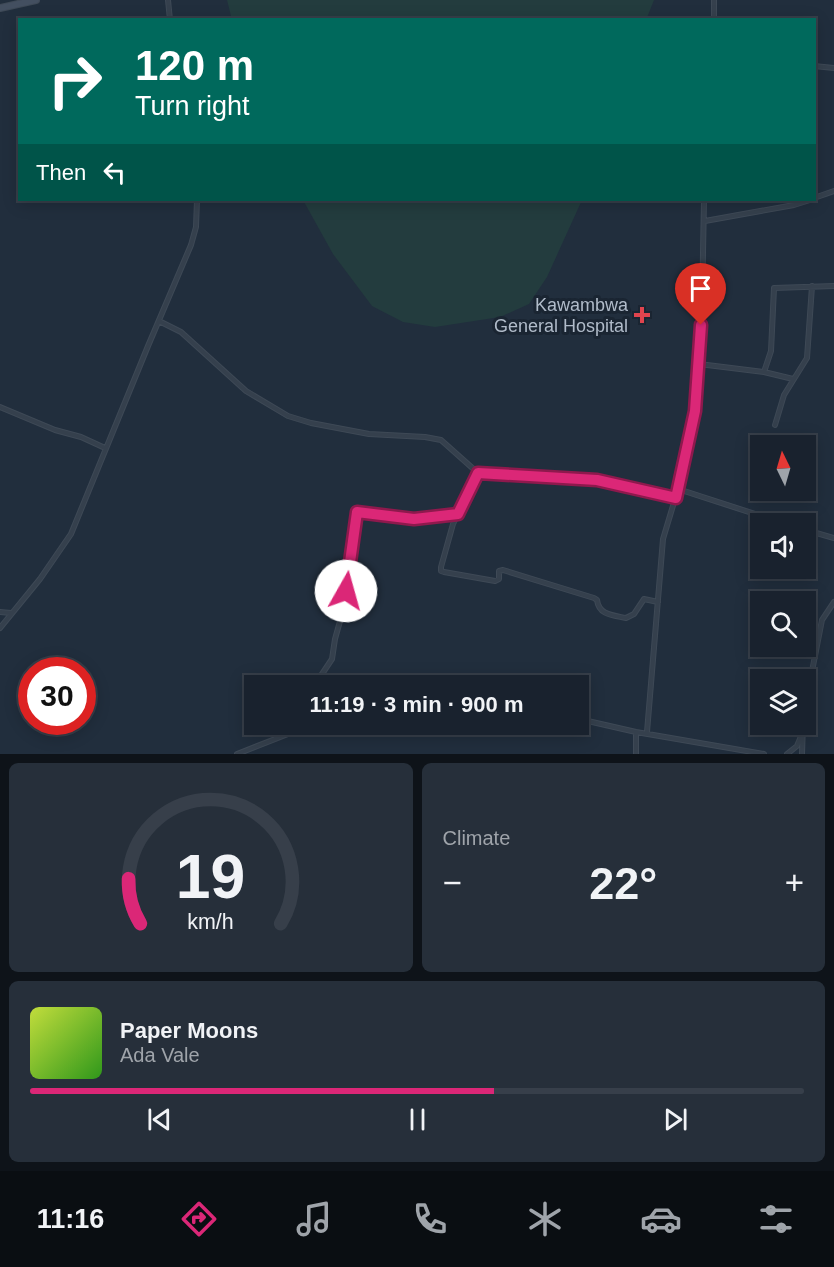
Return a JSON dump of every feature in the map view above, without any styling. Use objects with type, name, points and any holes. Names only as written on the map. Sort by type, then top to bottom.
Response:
[{"type":"main road","points":[[0,8],[36,0]]},
{"type":"street","points":[[168,0],[170,18]]},
{"type":"street","points":[[714,0],[714,18]]},
{"type":"street","points":[[816,66],[834,68]]},
{"type":"street","points":[[816,197],[834,191]]},
{"type":"street","points":[[0,628],[40,579],[71,534],[191,245],[196,227],[197,201]]},
{"type":"street","points":[[647,732],[663,539],[676,498],[695,411],[699,364],[704,201]]},
{"type":"street","points":[[705,221],[807,201]]},
{"type":"street","points":[[775,425],[784,395],[807,358],[812,286]]},
{"type":"street","points":[[764,372],[771,351],[774,288],[834,286]]},
{"type":"street","points":[[159,321],[181,332],[246,391],[288,416],[311,423],[388,437],[425,437],[441,440],[478,473],[597,480],[676,498]]},
{"type":"street","points":[[699,364],[764,372],[793,380]]},
{"type":"street","points":[[0,407],[105,448]]},
{"type":"street","points":[[478,473],[458,514],[444,551],[442,572],[495,581],[499,579],[499,571],[504,570],[594,598],[597,600],[600,611],[626,618],[634,614],[644,599],[658,602]]},
{"type":"street","points":[[678,489],[752,513]]},
{"type":"street","points":[[321,675],[332,659],[344,607],[357,512],[414,519],[458,514]]},
{"type":"street","points":[[816,533],[834,538]]},
{"type":"street","points":[[812,669],[822,620],[834,602]]},
{"type":"street","points":[[0,612],[11,613]]},
{"type":"street","points":[[589,721],[636,732],[647,732],[764,754]]},
{"type":"street","points":[[636,732],[636,754]]},
{"type":"street","points":[[276,738],[279,735]]},
{"type":"street","points":[[237,754],[276,738],[292,735]]},
{"type":"street","points":[[787,754],[797,746],[802,735]]},
{"type":"street","points":[[802,754],[803,735]]},
{"type":"green space","points":[[227,0],[654,0],[647,18],[232,18]]},
{"type":"green space","points":[[304,201],[582,201],[547,277],[529,304],[500,317],[435,327],[403,322],[372,306],[333,254]]},
{"type":"place","name":"Kawambwa General Hospital","points":[[642,315]]},
{"type":"route","points":[[346,591],[357,512],[404,519],[458,514],[478,473],[583,478],[619,483],[676,498],[695,411],[701,325]]}]
